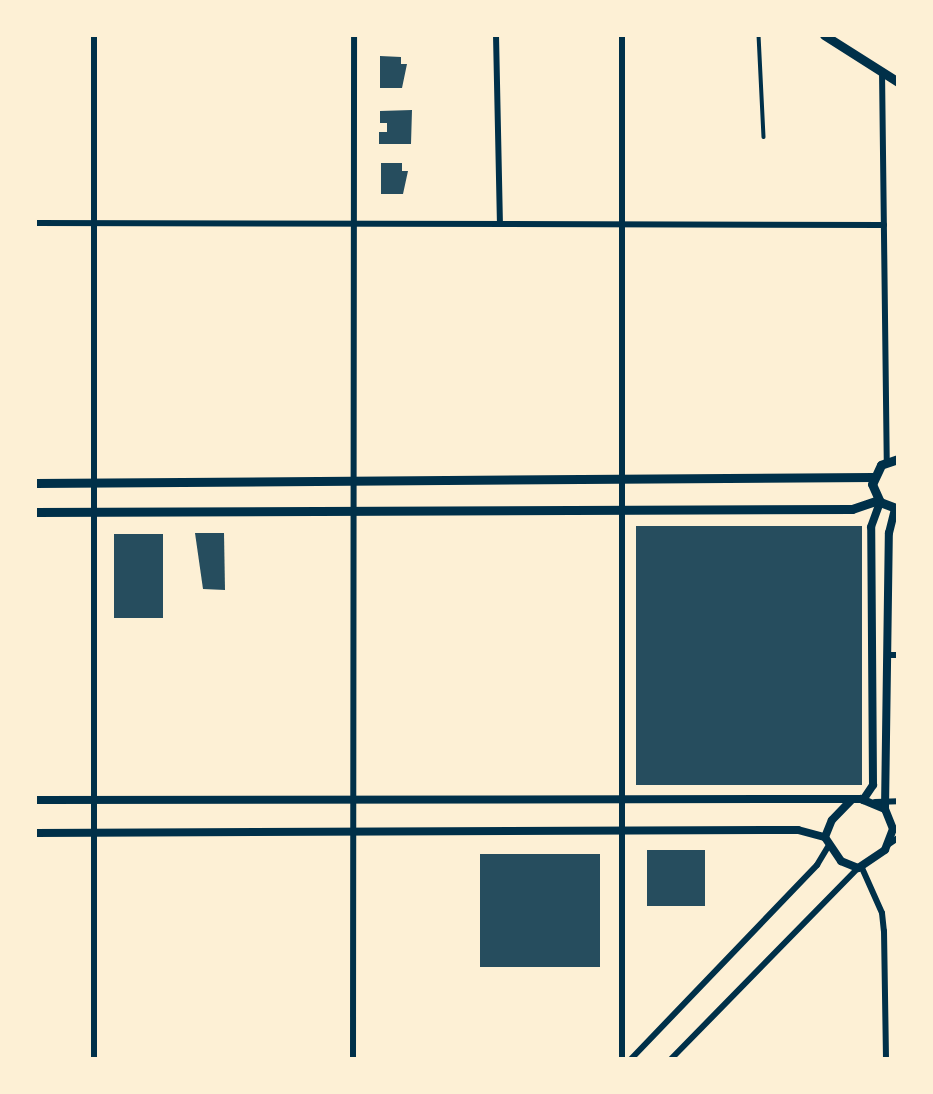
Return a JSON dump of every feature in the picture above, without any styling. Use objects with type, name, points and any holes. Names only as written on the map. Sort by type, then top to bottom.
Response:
[{"type":"main road","points":[[824,35],[837,39],[898,82]]},
{"type":"main road","points":[[35,483],[620,481],[873,477],[887,461],[898,459]]},
{"type":"main road","points":[[873,477],[879,501]]},
{"type":"main road","points":[[35,512],[852,509],[879,501],[896,509]]},
{"type":"street","points":[[94,35],[94,1059]]},
{"type":"street","points":[[353,1059],[354,35]]},
{"type":"street","points":[[496,35],[499,224]]},
{"type":"street","points":[[622,35],[622,1059]]},
{"type":"street","points":[[882,71],[887,461]]},
{"type":"street","points":[[35,223],[884,225]]},
{"type":"street","points":[[863,800],[873,785],[871,527],[879,501]]},
{"type":"street","points":[[885,810],[888,533],[896,509]]},
{"type":"street","points":[[887,654],[898,655]]},
{"type":"street","points":[[35,800],[898,801]]},
{"type":"street","points":[[851,800],[832,820],[825,837],[828,847],[841,861],[860,868],[882,913],[886,1059]]},
{"type":"street","points":[[875,802],[885,810],[893,829],[889,844]]},
{"type":"street","points":[[35,833],[798,830],[825,837]]},
{"type":"street","points":[[671,1059],[860,868],[898,838]]},
{"type":"street","points":[[631,1059],[817,865],[828,847]]},
{"type":"lane","points":[[759,35],[764,136]]},
{"type":"building","points":[[380,56],[401,57],[401,64],[407,64],[402,88],[380,88]]},
{"type":"building","points":[[412,110],[411,144],[379,144],[379,132],[387,132],[387,123],[380,123],[380,111]]},
{"type":"building","points":[[381,163],[402,163],[402,171],[408,171],[403,194],[381,194]]},
{"type":"building","points":[[636,526],[862,526],[862,785],[636,785]]},
{"type":"building","points":[[195,533],[224,533],[225,590],[203,589]]},
{"type":"building","points":[[114,534],[163,534],[163,618],[114,618]]},
{"type":"building","points":[[647,850],[705,850],[705,906],[647,906]]},
{"type":"building","points":[[480,854],[600,854],[600,967],[480,967]]}]
